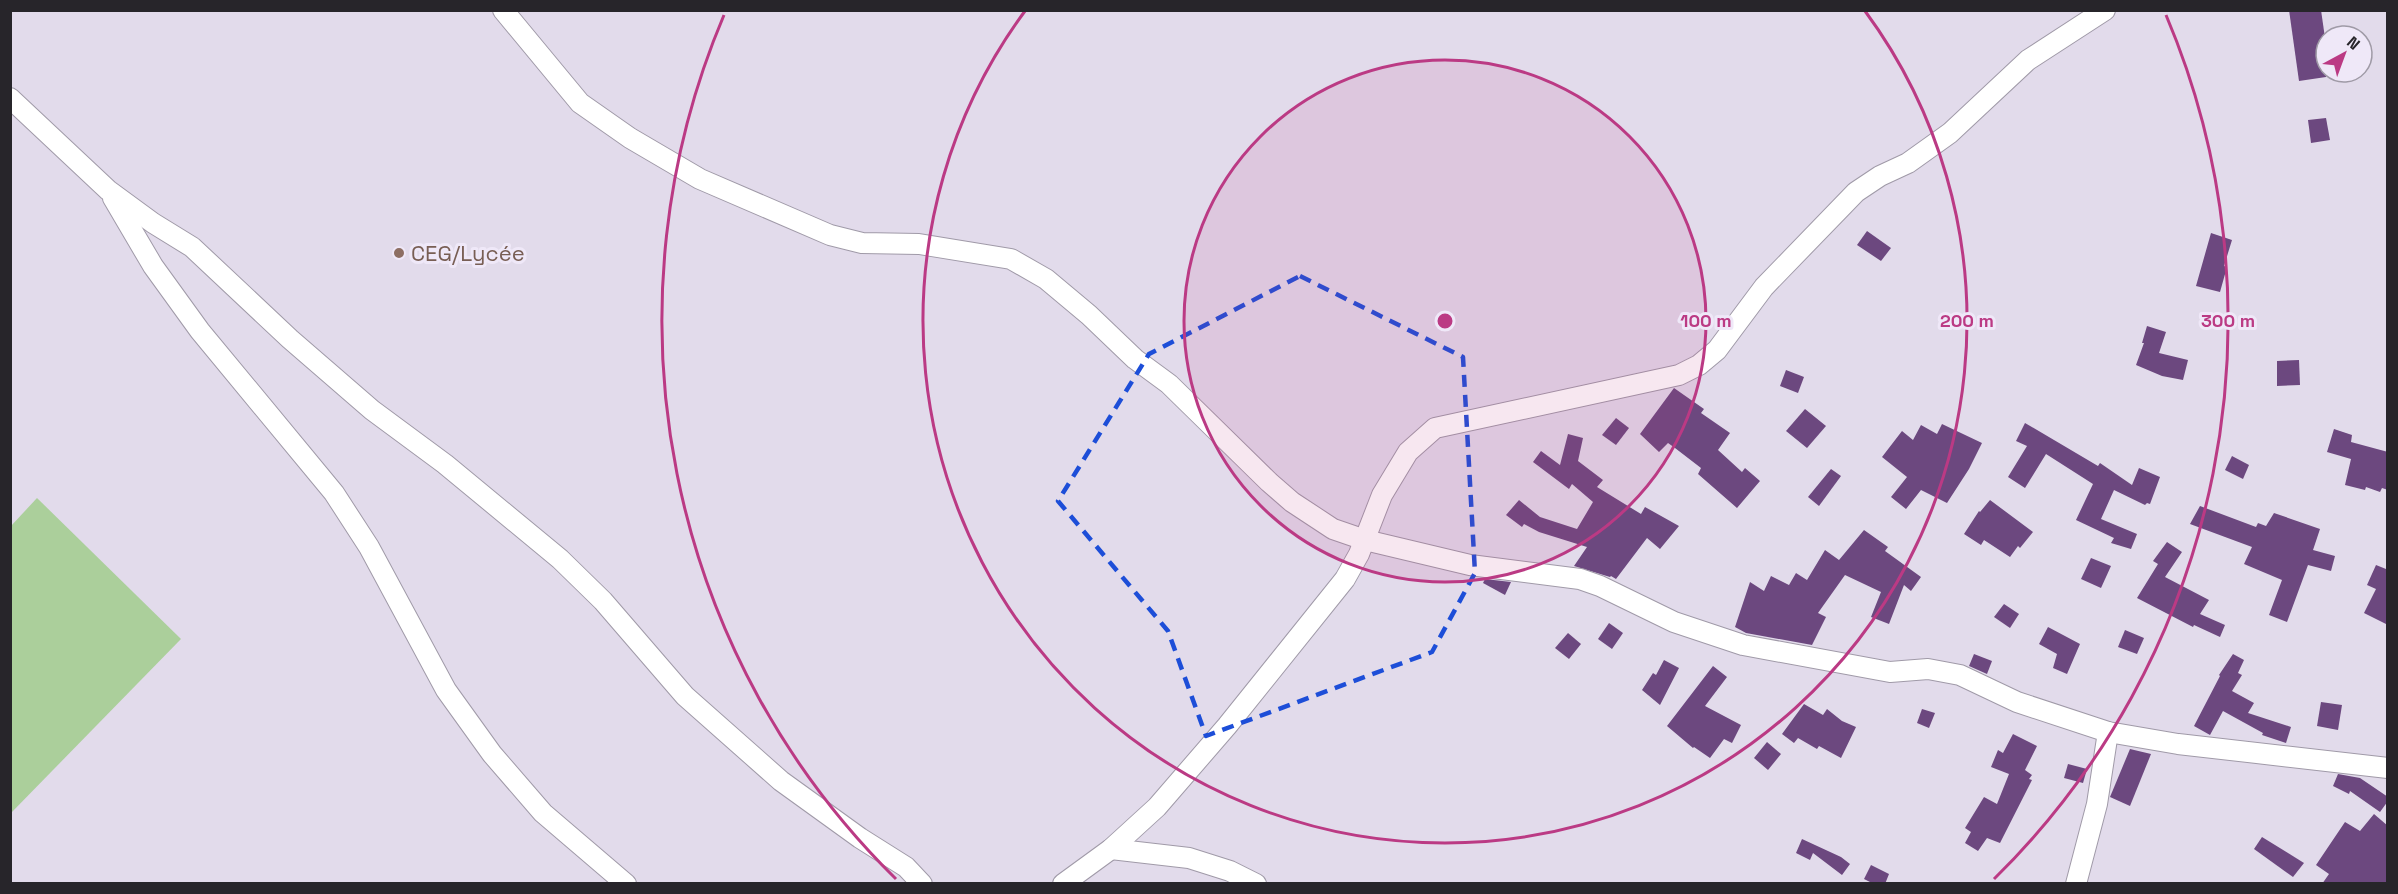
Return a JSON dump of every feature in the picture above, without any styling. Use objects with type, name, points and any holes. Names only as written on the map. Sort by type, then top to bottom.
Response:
[{"type":"street","points":[[503,10],[580,103],[630,138],[700,179],[830,235],[862,243],[919,244],[1011,259],[1046,279],[1089,315],[1135,359],[1169,384],[1269,482],[1292,502],[1333,529],[1365,540],[1470,565],[1580,579],[1600,586],[1674,622],[1743,645],[1890,672],[1928,669],[1960,675],[2017,702],[2108,732],[2233,751],[2388,768]]},
{"type":"street","points":[[1063,884],[1110,849],[1157,807],[1227,726],[1345,579],[1365,540],[1382,495],[1408,452],[1435,428],[1678,375],[1699,365],[1717,350],[1764,287],[1856,192],[1880,176],[1908,163],[1942,139],[2028,60],[2105,10]]},
{"type":"street","points":[[10,98],[108,190],[192,247],[290,339],[372,410],[445,464],[561,559],[603,601],[686,696],[772,773],[860,838],[906,867],[922,884]]},
{"type":"street","points":[[108,190],[153,266],[200,332],[334,492],[369,547],[446,690],[492,754],[543,813],[626,884]]},
{"type":"street","points":[[2076,884],[2097,804],[2108,732]]},
{"type":"street","points":[[1110,849],[1189,858],[1230,871],[1256,884]]},
{"type":"highlighted area","points":[[1300,276],[1463,357],[1475,573],[1432,652],[1206,736],[1168,631],[1058,501],[1149,354]]},
{"type":"green space","points":[[37,498],[181,639],[11,813],[11,526]]},
{"type":"building","points":[[2289,10],[2321,10],[2323,24],[2314,24],[2314,79],[2299,81]]},
{"type":"building","points":[[2326,118],[2330,140],[2311,143],[2308,120]]},
{"type":"building","points":[[1867,231],[1891,248],[1881,261],[1857,245]]},
{"type":"building","points":[[2211,233],[2232,240],[2224,266],[2227,267],[2220,292],[2196,286]]},
{"type":"building","points":[[2147,326],[2166,332],[2159,353],[2188,360],[2183,380],[2162,376],[2136,365]]},
{"type":"building","points":[[2299,360],[2300,385],[2277,386],[2277,361]]},
{"type":"building","points":[[1786,370],[1804,377],[1798,393],[1780,386]]},
{"type":"building","points":[[1674,388],[1704,409],[1701,413],[1730,433],[1718,450],[1742,472],[1745,468],[1760,481],[1737,508],[1698,474],[1701,468],[1675,448],[1668,443],[1659,452],[1640,434]]},
{"type":"building","points":[[1805,409],[1826,426],[1807,448],[1786,431]]},
{"type":"building","points":[[1616,418],[1629,428],[1616,445],[1602,435]]},
{"type":"building","points":[[2025,423],[2098,466],[2100,463],[2132,485],[2139,468],[2160,477],[2150,504],[2145,505],[2114,490],[2101,519],[2137,534],[2131,549],[2111,543],[2114,538],[2076,520],[2093,484],[2046,454],[2025,488],[2008,477],[2027,446],[2016,441]]},
{"type":"building","points":[[1942,424],[1982,443],[1969,469],[1947,503],[1921,490],[1906,509],[1891,497],[1907,477],[1882,457],[1902,431],[1913,440],[1921,425],[1937,434]]},
{"type":"building","points":[[2334,429],[2352,435],[2351,442],[2388,452],[2388,490],[2382,488],[2380,492],[2366,487],[2365,490],[2345,485],[2351,459],[2327,452]]},
{"type":"building","points":[[1568,434],[1583,438],[1578,461],[1603,480],[1597,487],[1641,514],[1645,507],[1679,526],[1660,549],[1647,538],[1616,579],[1574,566],[1587,547],[1539,532],[1524,524],[1522,527],[1506,515],[1519,500],[1540,517],[1577,529],[1593,502],[1572,484],[1569,489],[1533,462],[1541,451],[1560,465]]},
{"type":"building","points":[[2232,456],[2249,465],[2243,479],[2225,470]]},
{"type":"building","points":[[1831,469],[1841,476],[1819,506],[1808,497]]},
{"type":"building","points":[[1990,500],[2033,532],[2010,557],[1984,540],[1981,545],[1964,534],[1979,511]]},
{"type":"building","points":[[2200,506],[2256,527],[2258,523],[2266,526],[2274,513],[2320,529],[2313,550],[2335,556],[2331,571],[2308,565],[2287,622],[2269,615],[2282,580],[2244,564],[2252,547],[2190,524]]},
{"type":"building","points":[[1864,530],[1888,547],[1885,551],[1921,577],[1911,591],[1904,585],[1889,624],[1871,617],[1881,592],[1845,575],[1818,613],[1826,617],[1812,645],[1746,633],[1735,627],[1750,582],[1764,591],[1771,576],[1789,585],[1796,573],[1807,580],[1825,550],[1839,560]]},
{"type":"building","points":[[2167,542],[2182,552],[2165,577],[2209,600],[2200,614],[2225,625],[2220,637],[2194,625],[2193,627],[2137,598],[2158,564],[2153,561]]},
{"type":"building","points":[[2091,558],[2111,566],[2101,588],[2081,579]]},
{"type":"building","points":[[2376,565],[2386,569],[2388,566],[2388,625],[2364,613],[2376,589],[2367,585]]},
{"type":"building","points":[[1485,579],[1511,582],[1505,595],[1483,583]]},
{"type":"building","points":[[2004,604],[2019,614],[2010,628],[1994,617]]},
{"type":"building","points":[[1609,623],[1623,633],[1612,649],[1598,639]]},
{"type":"building","points":[[2048,627],[2080,644],[2067,674],[2053,668],[2057,654],[2039,644]]},
{"type":"building","points":[[2125,630],[2144,638],[2137,654],[2118,647]]},
{"type":"building","points":[[1568,633],[1581,644],[1569,659],[1555,648]]},
{"type":"building","points":[[1974,654],[1992,661],[1987,674],[1969,666]]},
{"type":"building","points":[[2233,654],[2244,660],[2238,673],[2242,675],[2232,691],[2254,703],[2248,713],[2291,727],[2286,743],[2262,735],[2263,733],[2223,711],[2210,735],[2194,726],[2219,675]]},
{"type":"building","points":[[1664,660],[1679,668],[1660,705],[1642,690],[1653,673],[1656,675]]},
{"type":"building","points":[[1713,666],[1727,677],[1705,706],[1741,725],[1732,743],[1724,739],[1710,758],[1693,748],[1667,726]]},
{"type":"building","points":[[2321,702],[2342,705],[2338,730],[2317,726]]},
{"type":"building","points":[[1804,704],[1823,715],[1827,709],[1842,721],[1856,727],[1841,758],[1819,746],[1817,749],[1798,738],[1794,743],[1782,734]]},
{"type":"building","points":[[1922,709],[1935,713],[1929,728],[1917,723]]},
{"type":"building","points":[[2013,734],[2037,746],[2025,770],[2032,775],[2029,779],[2032,780],[2000,843],[1987,838],[1978,851],[1965,843],[1971,832],[1965,828],[1984,797],[1997,804],[2009,774],[1991,767],[1998,750],[2003,753]]},
{"type":"building","points":[[1767,742],[1781,754],[1768,770],[1754,758]]},
{"type":"building","points":[[2130,749],[2151,754],[2130,806],[2110,797]]},
{"type":"building","points":[[2068,764],[2087,769],[2083,783],[2064,778]]},
{"type":"building","points":[[2338,774],[2360,778],[2388,797],[2388,801],[2380,812],[2350,791],[2349,794],[2333,786]]},
{"type":"building","points":[[2374,814],[2388,826],[2388,884],[2322,884],[2329,874],[2316,865],[2345,822],[2360,831]]},
{"type":"building","points":[[2262,837],[2304,863],[2293,877],[2254,849]]},
{"type":"building","points":[[1802,839],[1841,857],[1850,864],[1842,875],[1813,853],[1810,860],[1796,853]]},
{"type":"building","points":[[1871,865],[1889,874],[1885,884],[1874,884],[1864,879]]},
{"type":"place","name":"CEG/Lycée","points":[[399,253]]}]
